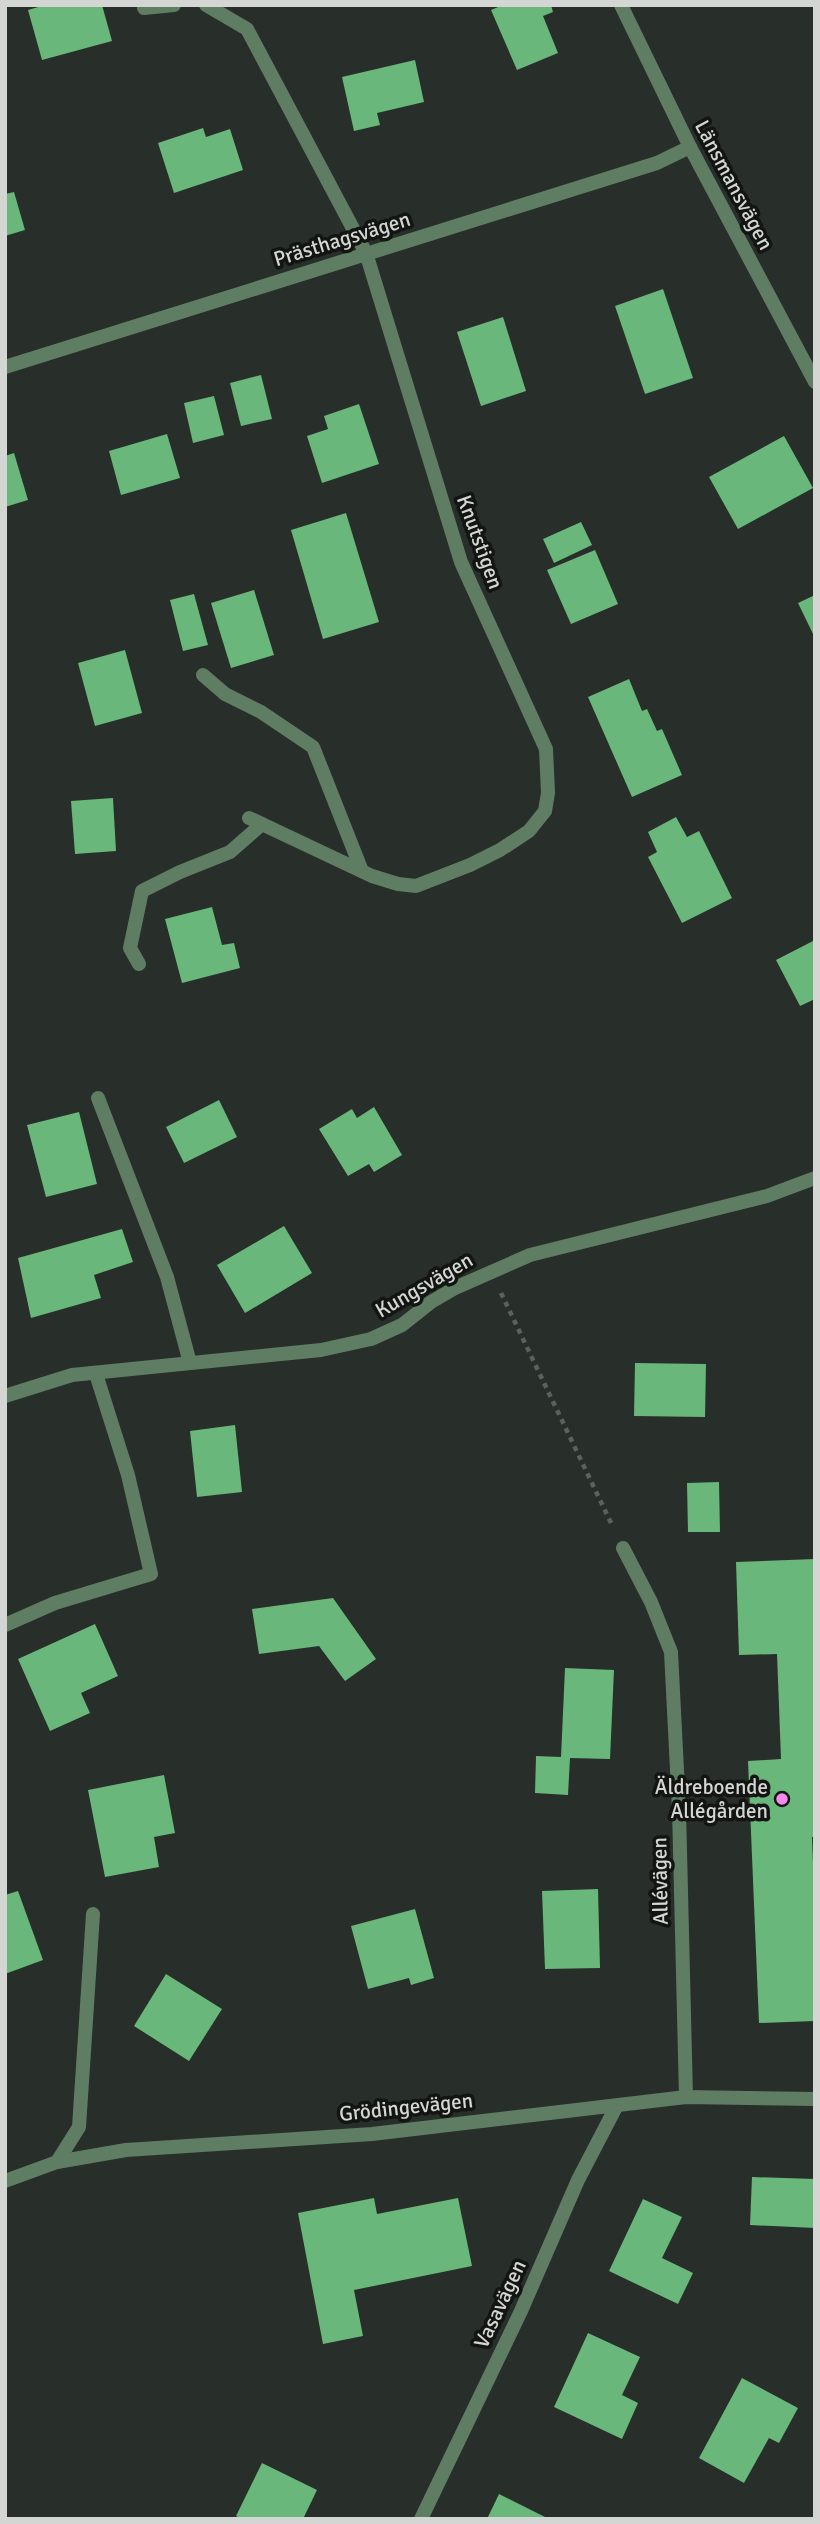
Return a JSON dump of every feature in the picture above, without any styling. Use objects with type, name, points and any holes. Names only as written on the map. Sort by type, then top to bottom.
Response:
[{"type":"street","points":[[144,8],[174,5]]},
{"type":"street","name":"Knutstigen","points":[[139,964],[130,948],[142,891],[230,852],[255,821],[362,871],[398,884],[416,886],[500,850],[529,831],[545,811],[548,793],[546,749],[461,562],[366,253],[247,29],[206,5]]},
{"type":"street","name":"Länsmansvägen","points":[[621,5],[690,147],[815,382]]},
{"type":"street","name":"Prästhagsvägen","points":[[5,367],[657,163],[690,147]]},
{"type":"street","points":[[203,675],[225,694],[261,712],[313,747],[362,871]]},
{"type":"street","points":[[98,1098],[167,1277],[190,1363]]},
{"type":"street","name":"Kungsvägen","points":[[5,1395],[72,1375],[321,1350],[371,1339],[402,1325],[431,1302],[455,1288],[530,1255],[767,1196],[815,1178]]},
{"type":"street","points":[[5,1625],[55,1603],[151,1574],[128,1475],[96,1374]]},
{"type":"street","name":"Allévägen","points":[[624,1548],[651,1602],[671,1652],[679,1809],[686,2097]]},
{"type":"street","points":[[57,2162],[79,2127],[93,1914]]},
{"type":"street","name":"Grödingevägen","points":[[5,2181],[57,2162],[126,2150],[373,2134],[686,2097],[815,2099]]},
{"type":"street","name":"Vasavägen","points":[[421,2519],[521,2311],[578,2180],[616,2107]]},
{"type":"path","points":[[490,1272],[624,1548]]},
{"type":"building","points":[[45,5],[102,5],[112,41],[42,60],[28,10]]},
{"type":"building","points":[[503,5],[551,5],[553,12],[543,16],[558,53],[517,70],[491,10]]},
{"type":"building","points":[[415,60],[424,102],[377,113],[380,125],[354,131],[342,77]]},
{"type":"building","points":[[203,128],[206,137],[230,129],[243,170],[174,193],[158,143]]},
{"type":"building","points":[[14,192],[25,230],[5,236],[5,194]]},
{"type":"building","points":[[663,289],[693,378],[645,394],[615,306]]},
{"type":"building","points":[[503,317],[526,391],[481,406],[457,332]]},
{"type":"building","points":[[261,375],[272,419],[241,426],[230,383]]},
{"type":"building","points":[[214,396],[224,435],[193,443],[184,403]]},
{"type":"building","points":[[359,404],[379,464],[322,483],[307,436],[328,429],[324,416]]},
{"type":"building","points":[[167,434],[180,478],[121,495],[109,451]]},
{"type":"building","points":[[784,436],[813,488],[738,529],[709,477]]},
{"type":"building","points":[[14,453],[28,500],[5,507],[5,456]]},
{"type":"building","points":[[346,513],[379,622],[323,639],[291,530]]},
{"type":"building","points":[[581,522],[592,545],[554,563],[543,539]]},
{"type":"building","points":[[595,550],[618,604],[571,624],[547,570]]},
{"type":"building","points":[[254,590],[274,655],[231,668],[211,603]]},
{"type":"building","points":[[194,594],[208,645],[183,651],[170,600]]},
{"type":"building","points":[[815,595],[815,638],[798,603]]},
{"type":"building","points":[[125,650],[142,713],[95,726],[78,663]]},
{"type":"building","points":[[629,679],[642,711],[647,709],[657,731],[662,729],[682,775],[632,797],[588,697]]},
{"type":"building","points":[[113,798],[116,851],[75,854],[71,801]]},
{"type":"building","points":[[676,817],[687,837],[699,831],[732,898],[682,923],[648,857],[657,852],[648,832]]},
{"type":"building","points":[[212,907],[222,945],[234,943],[240,968],[182,983],[165,919]]},
{"type":"building","points":[[815,940],[815,999],[800,1006],[776,960]]},
{"type":"building","points":[[219,1100],[237,1137],[184,1163],[166,1127]]},
{"type":"building","points":[[374,1107],[402,1155],[374,1172],[369,1164],[348,1176],[319,1129],[352,1109],[357,1118]]},
{"type":"building","points":[[79,1112],[97,1184],[46,1197],[27,1125]]},
{"type":"building","points":[[284,1226],[312,1273],[245,1313],[217,1265]]},
{"type":"building","points":[[122,1229],[133,1262],[94,1275],[101,1298],[31,1318],[18,1258]]},
{"type":"building","points":[[635,1363],[706,1364],[705,1417],[634,1416]]},
{"type":"building","points":[[235,1425],[242,1492],[197,1497],[190,1431]]},
{"type":"building","points":[[719,1482],[720,1532],[688,1532],[687,1483]]},
{"type":"building","name":"Äldreboende Allégården","points":[[815,1559],[815,1837],[812,1837],[815,2021],[759,2023],[748,1761],[781,1759],[777,1654],[739,1655],[736,1562]]},
{"type":"building","points":[[333,1598],[376,1659],[345,1681],[319,1646],[259,1654],[252,1609]]},
{"type":"building","points":[[95,1624],[118,1676],[81,1693],[90,1713],[50,1731],[18,1659]]},
{"type":"building","points":[[565,1668],[614,1670],[610,1759],[570,1758],[568,1795],[535,1793],[536,1756],[561,1757]]},
{"type":"building","points":[[164,1775],[175,1833],[154,1837],[159,1867],[105,1877],[88,1790]]},
{"type":"building","points":[[598,1889],[600,1968],[545,1969],[542,1891]]},
{"type":"building","points":[[18,1891],[43,1960],[5,1974],[5,1895]]},
{"type":"building","points":[[415,1909],[434,1978],[411,1985],[409,1978],[368,1989],[351,1926]]},
{"type":"building","points":[[166,1974],[222,2009],[189,2061],[134,2026]]},
{"type":"building","points":[[752,2177],[815,2179],[815,2228],[750,2225]]},
{"type":"building","points":[[374,2198],[377,2214],[458,2198],[472,2266],[354,2290],[363,2336],[323,2344],[298,2213]]},
{"type":"building","points":[[643,2199],[682,2217],[662,2258],[693,2273],[678,2304],[609,2271]]},
{"type":"building","points":[[588,2333],[640,2357],[622,2395],[638,2403],[622,2439],[554,2407]]},
{"type":"building","points":[[742,2378],[798,2408],[779,2443],[769,2438],[744,2483],[699,2458]]},
{"type":"building","points":[[262,2463],[317,2490],[303,2519],[241,2519],[236,2516]]},
{"type":"building","points":[[499,2494],[549,2519],[487,2519]]},
{"type":"place","name":"Äldreboende Allégården","points":[[782,1799]]}]
